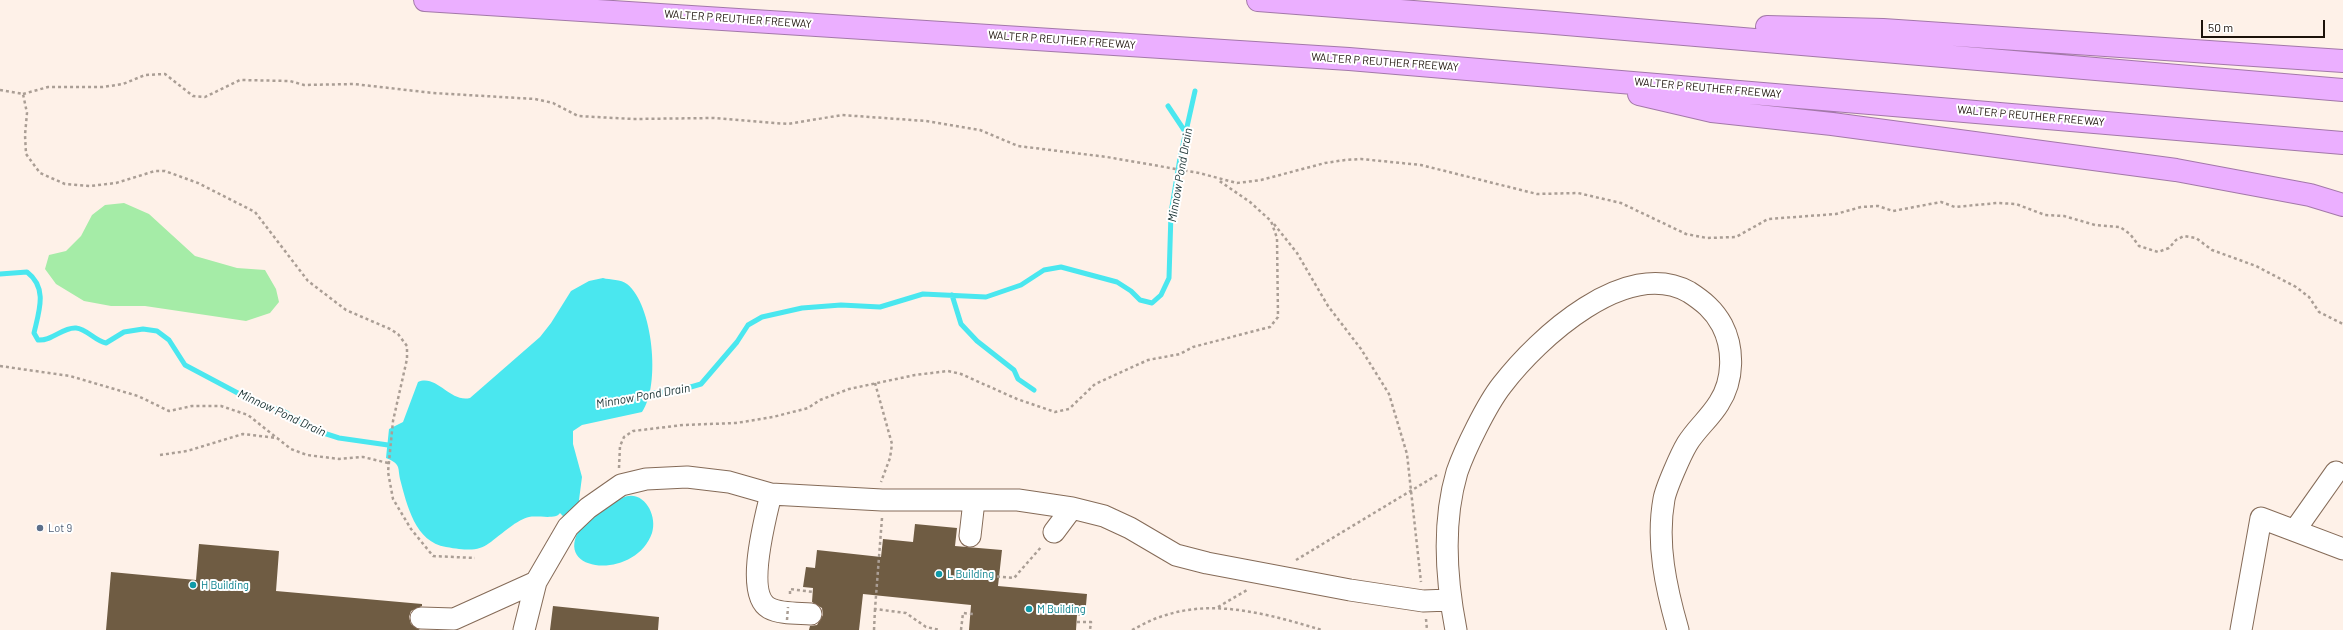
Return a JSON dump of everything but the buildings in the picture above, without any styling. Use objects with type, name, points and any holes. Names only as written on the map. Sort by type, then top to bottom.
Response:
[{"type":"highway","name":"WALTER P REUTHER FREEWAY","points":[[425,0],[1196,48],[1564,76],[2343,143]]},
{"type":"highway","points":[[1258,0],[1543,22],[2343,90]]},
{"type":"highway","points":[[1543,22],[1884,30],[2343,61]]},
{"type":"highway","points":[[1564,76],[1712,111],[1832,124],[2176,170],[2281,188],[2343,205]]},
{"type":"street","points":[[1456,630],[1450,600],[1447,553],[1451,503],[1457,473],[1468,445],[1501,386],[1530,352],[1557,328],[1585,308],[1612,293],[1645,284],[1663,284],[1680,288],[1711,308],[1722,325],[1731,354],[1729,375],[1720,402],[1687,444],[1664,497],[1660,546],[1668,594],[1678,630]]},
{"type":"street","points":[[2295,530],[2336,472]]},
{"type":"street","points":[[524,630],[536,582],[568,526],[588,508],[621,485],[646,479],[687,477],[729,482],[771,494],[879,500],[1018,500],[1072,508],[1104,516],[1130,528],[1176,555],[1270,576],[1350,590],[1424,601],[1450,600]]},
{"type":"street","points":[[771,494],[759,551],[756,582],[759,598],[767,607],[776,611],[811,614]]},
{"type":"street","points":[[970,536],[974,501]]},
{"type":"street","points":[[1054,532],[1072,508]]},
{"type":"street","points":[[2242,630],[2261,518],[2343,549]]},
{"type":"street","points":[[421,618],[454,619],[536,582]]},
{"type":"path","points":[[0,90],[23,94],[48,87],[103,87],[123,84],[144,76],[165,74],[193,96],[205,97],[240,80],[290,81],[304,85],[354,84],[433,93],[535,99],[553,103],[578,116],[594,117],[713,118],[788,124],[842,115],[880,117],[926,121],[980,130],[1018,146],[1107,156],[1162,168],[1199,173],[1216,179],[1236,183],[1261,180],[1324,163],[1346,160],[1361,159],[1421,165],[1537,194],[1578,193],[1621,203],[1686,234],[1721,239],[1736,237],[1768,219],[1836,214],[1861,208],[1878,206],[1893,211],[1941,202],[1955,207],[1997,203],[2016,204],[2045,215],[2064,216],[2095,225],[2120,227],[2130,234],[2139,246],[2158,252],[2169,248],[2176,240],[2184,236],[2196,238],[2212,250],[2256,266],[2282,282],[2296,287],[2309,297],[2319,312],[2343,324]]},
{"type":"path","points":[[23,94],[27,113],[25,135],[26,154],[40,174],[65,184],[90,186],[116,183],[155,171],[165,171],[198,183],[255,212],[295,266],[325,295],[346,310],[398,334],[407,346],[407,359],[393,421],[388,462],[393,499],[427,552],[433,556],[475,558]]},
{"type":"path","points":[[1216,179],[1250,202],[1272,221],[1296,254],[1328,306],[1361,349],[1389,394],[1407,454],[1427,630]]},
{"type":"path","points":[[621,485],[618,459],[620,446],[624,437],[633,431],[683,425],[736,423],[773,417],[808,408],[820,400],[875,383],[948,371],[961,374],[1023,401],[1055,412],[1068,409],[1096,384],[1148,360],[1180,354],[1193,348],[1270,327],[1278,317],[1277,238],[1272,221]]},
{"type":"path","points":[[0,366],[70,376],[138,396],[169,410],[192,406],[221,406],[248,415],[277,438],[292,448],[307,455],[339,459],[363,457],[388,462]]},
{"type":"path","points":[[874,630],[881,547],[879,500],[892,444],[875,383]]},
{"type":"path","points":[[160,455],[187,451],[243,434],[277,438]]},
{"type":"path","points":[[1218,607],[1440,474],[1457,473]]},
{"type":"path","points":[[991,576],[1014,578],[1054,532]]},
{"type":"path","points":[[787,620],[788,607]]},
{"type":"path","points":[[1132,630],[1163,615],[1218,607],[1284,619],[1322,630]]},
{"type":"path","points":[[875,609],[906,613],[926,629],[940,630]]},
{"type":"path","points":[[961,630],[963,613],[973,614]]},
{"type":"path","points":[[1077,622],[1091,622],[1090,630]]},
{"type":"green space","points":[[124,203],[149,214],[195,256],[237,268],[265,270],[276,289],[279,302],[270,313],[246,321],[145,306],[111,306],[84,301],[56,284],[45,269],[49,255],[66,251],[81,236],[92,215],[105,205]]},
{"type":"water","points":[[603,278],[625,282],[636,294],[643,309],[648,326],[651,346],[651,384],[648,400],[642,412],[582,425],[573,431],[573,444],[582,477],[579,500],[594,517],[607,506],[622,498],[630,496],[642,500],[651,511],[653,519],[652,533],[643,548],[631,558],[616,564],[601,566],[588,563],[578,556],[574,546],[578,532],[560,513],[555,516],[525,518],[483,547],[477,549],[459,549],[435,544],[427,538],[414,521],[409,511],[398,467],[395,462],[386,458],[389,429],[403,422],[418,382],[431,382],[456,396],[470,398],[540,337],[551,323],[571,291],[589,281]]},
{"type":"waterway","name":"Minnow Pond Drain","points":[[643,394],[677,391],[701,384],[737,342],[748,325],[762,317],[802,308],[841,305],[880,307],[923,294],[986,297],[1021,285],[1044,270],[1061,267],[1117,282],[1131,291],[1140,300],[1152,303],[1161,295],[1169,278],[1171,213],[1180,158],[1195,91]]},
{"type":"waterway","points":[[1168,106],[1186,133]]},
{"type":"waterway","name":"Minnow Pond Drain","points":[[0,274],[27,272],[34,278],[40,293],[40,308],[34,333],[38,340],[43,340],[71,328],[80,329],[106,343],[124,332],[143,329],[157,331],[169,340],[185,365],[249,399],[285,412],[311,429],[339,438],[388,445],[394,444]]},
{"type":"waterway","points":[[952,295],[961,324],[977,341],[1014,370],[1018,379],[1034,390]]},
{"type":"place","name":"Lot 9","points":[[40,528]]},
{"type":"place","name":"L Building","points":[[939,574]]},
{"type":"place","name":"H Building","points":[[193,585]]},
{"type":"place","name":"M Building","points":[[1029,609]]}]
